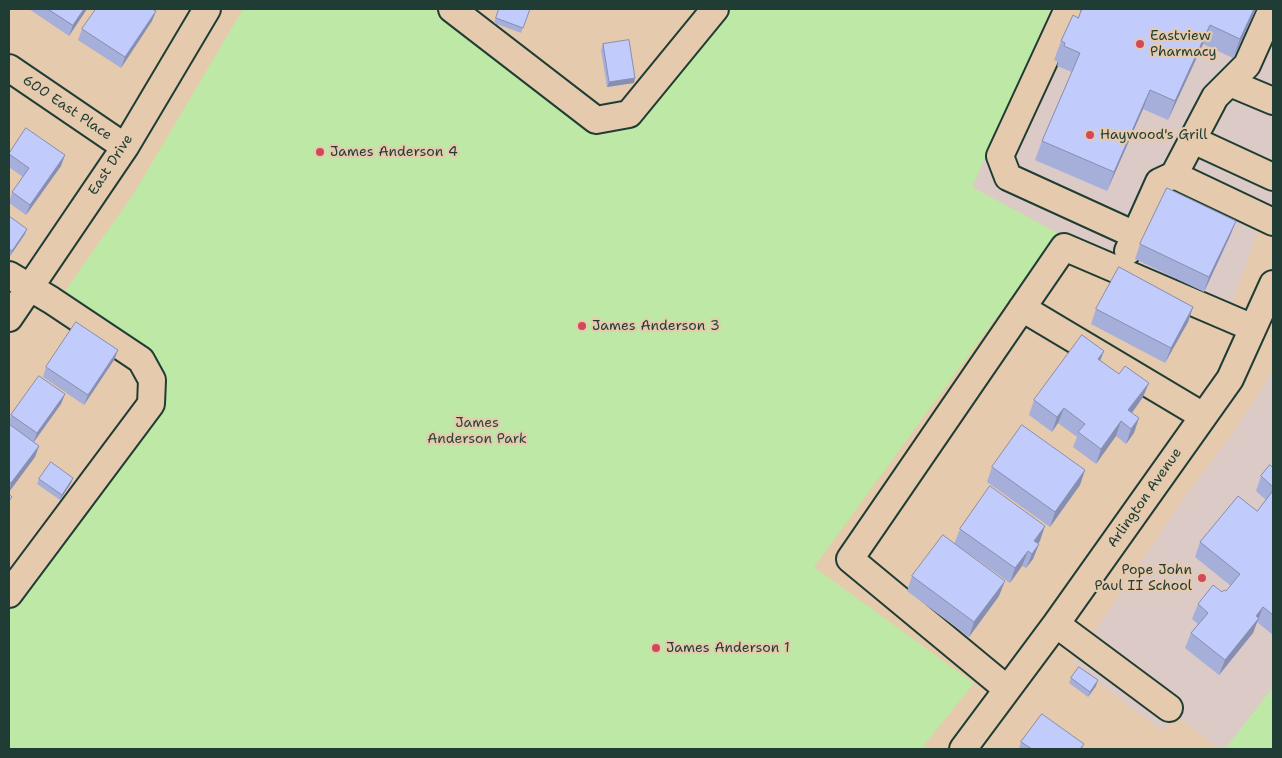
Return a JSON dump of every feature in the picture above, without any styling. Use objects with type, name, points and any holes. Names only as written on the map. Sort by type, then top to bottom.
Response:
[{"type":"street","name":"East Drive","points":[[9,318],[19,282],[125,147],[207,9]]},
{"type":"street","points":[[452,9],[596,120],[629,114],[715,9]]},
{"type":"street","points":[[1068,9],[1000,156],[1008,177],[1135,235]]},
{"type":"street","points":[[1120,270],[1159,182],[1174,175],[1215,97],[1247,65],[1271,16]]},
{"type":"street","name":"600 East Place","points":[[9,68],[125,147]]},
{"type":"street","points":[[1230,83],[1273,101]]},
{"type":"street","points":[[1193,140],[1273,176]]},
{"type":"street","points":[[1174,175],[1273,222]]},
{"type":"street","points":[[1007,689],[850,559],[1064,247],[1253,328]]},
{"type":"street","points":[[9,594],[151,404],[152,380],[141,360],[51,300],[19,282]]},
{"type":"street","name":"Arlington Avenue","points":[[963,749],[1056,624],[1230,379],[1273,284]]},
{"type":"street","points":[[1022,308],[1203,416]]},
{"type":"street","points":[[1056,624],[1169,708]]},
{"type":"shaded area","points":[[1051,9],[1273,9],[1273,200],[1257,235],[1231,307],[1058,233],[972,187]]},
{"type":"shaded area","name":"Pope John Paul II School","points":[[1273,366],[1273,687],[1225,749],[1220,749],[1175,715],[1162,731],[1073,663],[1188,492],[1237,427],[1265,384]]},
{"type":"green space","name":"James Anderson Park","points":[[243,9],[434,9],[596,136],[630,128],[724,9],[1051,9],[972,187],[1058,233],[814,567],[974,683],[921,749],[9,749],[9,598],[156,373],[60,298],[134,193]]},
{"type":"green space","points":[[1273,687],[1273,749],[1225,749]]},
{"type":"building","points":[[48,9],[84,9],[73,25]]},
{"type":"building","points":[[96,9],[152,9],[156,11],[125,57],[82,29]]},
{"type":"building","points":[[499,9],[530,9],[523,28],[496,18]]},
{"type":"building","points":[[1082,9],[1254,9],[1240,39],[1210,25],[1175,101],[1150,90],[1114,172],[1042,141],[1080,53],[1064,46],[1065,43],[1061,41],[1073,15],[1078,18]]},
{"type":"building","points":[[629,40],[635,78],[609,82],[603,44]]},
{"type":"building","points":[[26,128],[65,155],[30,205],[12,192],[29,168],[9,154]]},
{"type":"building","points":[[1167,188],[1236,221],[1209,277],[1140,244]]},
{"type":"building","points":[[9,216],[27,229],[12,251],[9,249]]},
{"type":"building","points":[[1119,267],[1193,307],[1171,348],[1096,309]]},
{"type":"building","points":[[76,322],[118,350],[88,395],[46,367]]},
{"type":"building","points":[[1082,335],[1104,351],[1098,359],[1119,374],[1125,366],[1149,383],[1128,410],[1139,418],[1131,429],[1121,421],[1101,449],[1078,432],[1085,424],[1064,408],[1057,417],[1034,400]]},
{"type":"building","points":[[39,376],[65,394],[37,433],[11,415]]},
{"type":"building","points":[[9,424],[39,446],[11,483],[9,482]]},
{"type":"building","points":[[1022,425],[1085,470],[1055,512],[992,467]]},
{"type":"building","points":[[51,462],[73,478],[62,495],[39,479]]},
{"type":"building","points":[[1270,465],[1273,468],[1273,487],[1261,476]]},
{"type":"building","points":[[990,486],[1045,526],[1034,541],[1039,544],[1032,554],[1028,551],[1015,568],[960,529]]},
{"type":"building","points":[[1273,491],[1273,615],[1263,607],[1256,616],[1259,618],[1225,660],[1191,633],[1208,613],[1198,604],[1213,585],[1222,592],[1226,591],[1240,574],[1200,542],[1238,496],[1257,511]]},
{"type":"building","points":[[943,535],[1005,581],[974,622],[912,576]]},
{"type":"building","points":[[1079,667],[1098,680],[1090,692],[1071,678]]},
{"type":"building","points":[[1042,714],[1084,744],[1080,749],[1032,749],[1021,742]]},
{"type":"place","name":"Eastview Pharmacy","points":[[1140,44]]},
{"type":"place","name":"Haywood's Grill","points":[[1090,135]]},
{"type":"place","name":"James Anderson 4","points":[[320,152]]},
{"type":"place","name":"James Anderson 3","points":[[582,326]]},
{"type":"place","name":"Pope John Paul II School","points":[[1202,578]]},
{"type":"place","name":"James Anderson 1","points":[[656,648]]}]
